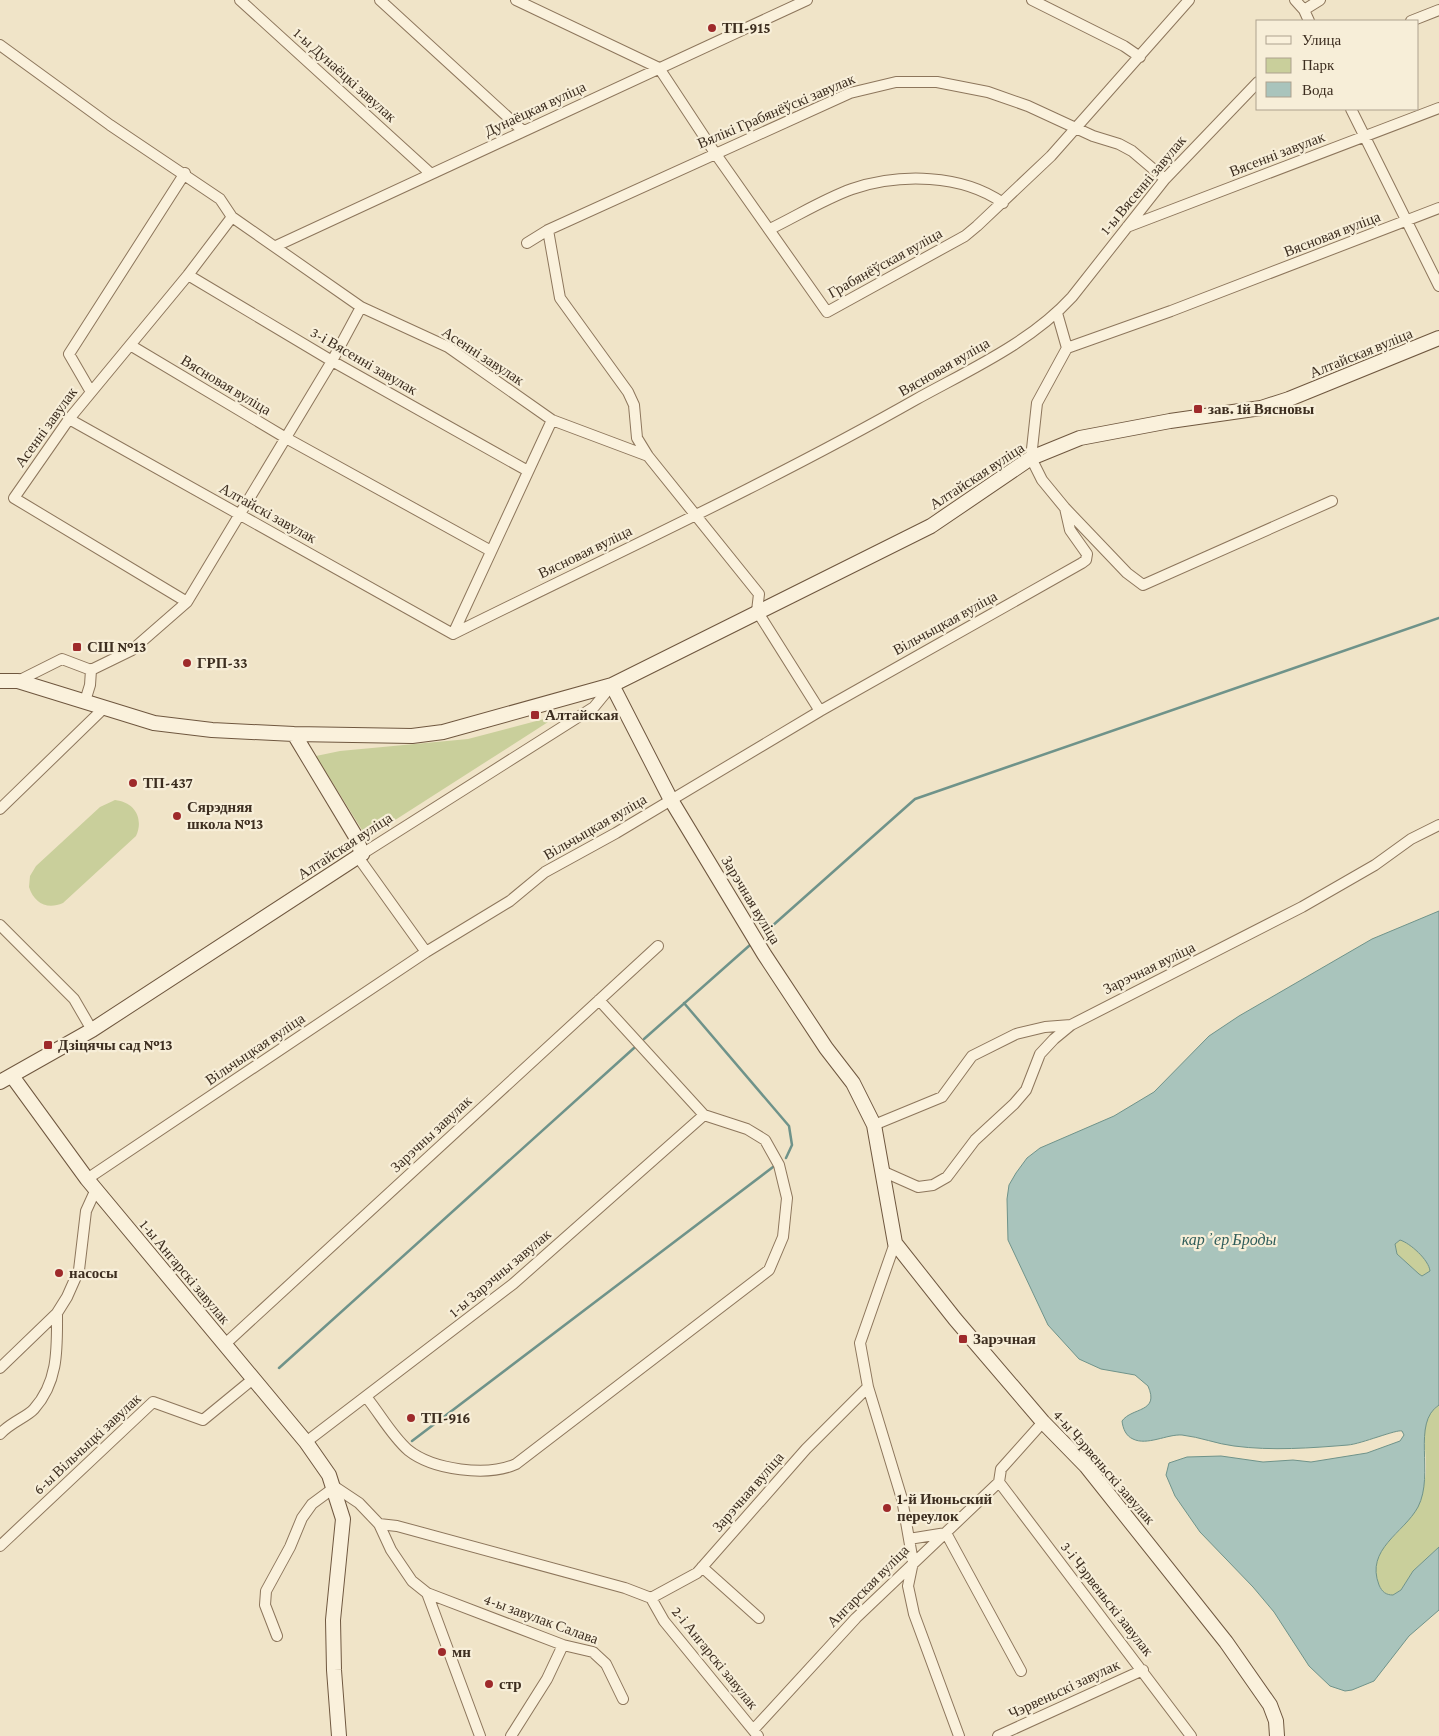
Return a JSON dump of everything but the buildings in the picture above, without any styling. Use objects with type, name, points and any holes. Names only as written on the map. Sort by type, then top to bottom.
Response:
[{"type":"main road","name":"Алтайская вуліца","points":[[0,681],[18,681],[85,701],[103,709],[154,723],[212,730],[294,734],[412,736],[443,732],[612,685],[757,611],[931,526],[1031,458],[1080,438],[1170,421],[1261,408],[1289,399],[1439,338]]},
{"type":"main road","name":"Зарэчная вуліца","points":[[612,685],[671,800],[764,954],[826,1048],[853,1083],[874,1125],[895,1244]]},
{"type":"main road","points":[[294,734],[356,837],[360,855]]},
{"type":"main road","name":"Алтайская вуліца","points":[[6,1079],[92,1030],[360,855]]},
{"type":"main road","name":"1-ы Ангарскі завулак","points":[[6,1079],[306,1442],[329,1475],[335,1487],[343,1519],[333,1620],[334,1670],[339,1736]]},
{"type":"main road","name":"4-ы Чэрвеньскі завулак","points":[[895,1244],[1043,1422],[1086,1466],[1226,1642],[1270,1705],[1276,1721],[1277,1736]]},
{"type":"street","name":"1-ы Дунаёцкі завулак","points":[[240,0],[430,173]]},
{"type":"street","points":[[380,0],[523,131]]},
{"type":"street","points":[[516,0],[659,68]]},
{"type":"street","name":"Дунаёцкая вуліца","points":[[276,246],[430,173],[807,0]]},
{"type":"street","points":[[1032,0],[1124,46],[1140,57]]},
{"type":"street","name":"Грабянёўская вуліца","points":[[659,68],[715,153],[827,312],[964,236],[1051,156],[1189,0]]},
{"type":"street","points":[[1295,0],[1304,10],[1309,20]]},
{"type":"street","points":[[1304,10],[1320,0]]},
{"type":"street","points":[[1414,20],[1439,10]]},
{"type":"street","name":"Асенні завулак","points":[[0,45],[110,125],[220,199],[232,218],[276,246],[361,307],[448,347],[552,420],[648,456]]},
{"type":"street","name":"Вялікі Грабянёўскі завулак","points":[[527,243],[548,230],[850,93],[896,82],[937,82],[988,92],[1028,106],[1132,151],[1165,178]]},
{"type":"street","name":"1-ы Вясенні завулак","points":[[1057,313],[1165,178],[1256,84]]},
{"type":"street","name":"Вясенні завулак","points":[[1126,227],[1439,108]]},
{"type":"street","points":[[1352,110],[1439,286]]},
{"type":"street","points":[[91,392],[69,354],[185,174]]},
{"type":"street","points":[[770,229],[852,189],[884,181],[920,179],[956,182],[989,192],[1003,202]]},
{"type":"street","name":"Вясновая вуліца","points":[[1067,348],[1171,311],[1439,208]]},
{"type":"street","name":"Асенні завулак","points":[[187,602],[14,498],[69,418],[188,275],[232,218]]},
{"type":"street","points":[[548,230],[560,298],[628,392],[634,405],[637,438],[648,456],[759,594],[757,611],[820,711]]},
{"type":"street","name":"3-і Вясенні завулак","points":[[188,275],[332,361],[528,471]]},
{"type":"street","points":[[18,681],[62,659],[91,670],[132,650],[187,602],[332,361],[361,307]]},
{"type":"street","points":[[1057,313],[1067,348],[1037,403],[1031,458],[1042,480],[1065,508],[1128,573],[1143,585],[1332,501]]},
{"type":"street","name":"Вясновая вуліца","points":[[453,634],[847,439],[1017,343],[1057,313]]},
{"type":"street","name":"Вясновая вуліца","points":[[130,345],[286,438],[491,551]]},
{"type":"street","name":"Алтайскі завулак","points":[[69,418],[453,634]]},
{"type":"street","points":[[453,634],[552,420]]},
{"type":"street","name":"Вільчыцкая вуліца","points":[[91,1184],[426,952],[510,901],[546,872],[616,833],[820,711],[1082,563],[1086,560],[1087,554],[1070,530],[1065,508]]},
{"type":"street","points":[[85,701],[90,685],[91,670]]},
{"type":"street","name":"Алтайская вуліца","points":[[360,855],[594,707],[612,685]]},
{"type":"street","points":[[0,808],[103,709]]},
{"type":"street","name":"Зарэчная вуліца","points":[[874,1125],[942,1097],[972,1056],[1016,1034],[1045,1027],[1071,1025],[1302,907],[1375,865],[1411,839],[1439,825]]},
{"type":"street","points":[[360,855],[426,952]]},
{"type":"street","points":[[0,925],[74,999],[92,1030]]},
{"type":"street","name":"Зарэчны завулак","points":[[224,1344],[658,946]]},
{"type":"street","points":[[367,1398],[406,1448],[420,1459],[481,1471],[507,1468],[516,1464],[769,1270],[783,1237],[787,1198],[779,1165],[765,1140],[747,1130],[704,1115],[599,1000]]},
{"type":"street","points":[[882,1171],[918,1187],[933,1185],[947,1177],[974,1140],[1014,1104],[1026,1090],[1040,1054],[1071,1025]]},
{"type":"street","name":"1-ы Зарэчны завулак","points":[[306,1442],[367,1398],[513,1284],[704,1115]]},
{"type":"street","points":[[0,1368],[57,1313],[67,1297],[79,1270],[91,1184]]},
{"type":"street","name":"Зарэчная вуліца","points":[[651,1598],[697,1573],[806,1449],[868,1387],[860,1343],[895,1244]]},
{"type":"street","points":[[0,1434],[10,1423],[34,1409],[52,1378],[57,1360],[57,1313]]},
{"type":"street","name":"6-ы Вільчыцкі завулак","points":[[0,1546],[153,1402],[202,1420],[253,1379]]},
{"type":"street","points":[[868,1387],[902,1499],[913,1562],[908,1586],[914,1614],[959,1736]]},
{"type":"street","name":"Ангарская вуліца","points":[[756,1733],[815,1661],[913,1562],[998,1482],[1001,1469],[1043,1422]]},
{"type":"street","name":"3-і Чэрвеньскі завулак","points":[[998,1482],[1143,1670],[1191,1736]]},
{"type":"street","points":[[277,1636],[265,1605],[266,1591],[290,1547],[302,1518],[312,1504],[335,1487]]},
{"type":"street","name":"1-ы Ангарскі завулак","points":[[335,1487],[359,1503],[379,1524],[391,1550],[412,1581],[427,1593],[480,1736]]},
{"type":"street","points":[[379,1524],[397,1526],[625,1588],[651,1598]]},
{"type":"street","points":[[909,1539],[946,1533],[1021,1671]]},
{"type":"street","points":[[702,1567],[759,1618]]},
{"type":"street","name":"4-ы завулак Салава","points":[[427,1593],[563,1645],[597,1654],[609,1670],[623,1699]]},
{"type":"street","name":"2-і Ангарскі завулак","points":[[651,1598],[664,1621],[756,1733]]},
{"type":"street","points":[[511,1736],[547,1679],[563,1645]]},
{"type":"street","name":"Чэрвеньскі завулак","points":[[998,1736],[1143,1670]]},
{"type":"green space","points":[[559,715],[367,838],[316,756],[340,751],[468,739]]},
{"type":"green space","points":[[115,800],[128,804],[136,812],[139,823],[136,836],[63,903],[52,906],[42,904],[34,897],[29,887],[30,876],[36,866],[100,807]]},
{"type":"green space","points":[[1400,1240],[1418,1252],[1430,1271],[1422,1276],[1397,1254],[1395,1244]]},
{"type":"green space","points":[[1439,1405],[1439,1547],[1413,1571],[1401,1590],[1393,1595],[1384,1593],[1376,1575],[1378,1557],[1387,1543],[1408,1521],[1421,1494],[1426,1473],[1425,1426],[1427,1418]]},
{"type":"water","name":"карʼер Броды","points":[[1439,911],[1439,1405],[1431,1413],[1426,1424],[1423,1494],[1412,1516],[1381,1551],[1377,1561],[1376,1572],[1381,1590],[1386,1594],[1393,1595],[1401,1590],[1413,1571],[1439,1547],[1439,1610],[1409,1636],[1374,1681],[1345,1691],[1330,1686],[1309,1666],[1274,1612],[1253,1587],[1200,1532],[1175,1496],[1166,1475],[1169,1463],[1187,1457],[1221,1456],[1263,1462],[1293,1460],[1311,1462],[1367,1453],[1400,1441],[1404,1435],[1402,1431],[1348,1445],[1291,1448],[1234,1446],[1182,1435],[1151,1441],[1139,1441],[1131,1438],[1125,1432],[1122,1421],[1132,1413],[1148,1405],[1151,1395],[1148,1386],[1135,1375],[1101,1369],[1079,1359],[1048,1325],[1008,1240],[1007,1199],[1009,1185],[1016,1173],[1027,1158],[1040,1148],[1114,1116],[1154,1092],[1209,1036],[1239,1016],[1372,939]],"holes":[[[1400,1240],[1423,1257],[1430,1271],[1422,1276],[1397,1254],[1395,1244]]]},
{"type":"waterway","points":[[771,927],[915,799],[1439,618]]},
{"type":"waterway","points":[[644,1039],[750,945]]},
{"type":"waterway","points":[[684,1003],[789,1126],[792,1145],[786,1158]]},
{"type":"waterway","points":[[279,1368],[634,1048]]},
{"type":"waterway","points":[[412,1441],[773,1167]]},
{"type":"place","name":"ТП-915","points":[[712,28]]},
{"type":"place","name":"зав. 1й Вясновы","points":[[1198,409]]},
{"type":"place","name":"СШ №13","points":[[77,647]]},
{"type":"place","name":"ГРП-33","points":[[187,663]]},
{"type":"place","name":"Алтайская","points":[[535,715]]},
{"type":"place","name":"ТП-437","points":[[133,783]]},
{"type":"place","name":"Сярэдняя школа №13","points":[[177,816]]},
{"type":"place","name":"Дзіцячы сад №13","points":[[48,1045]]},
{"type":"place","name":"насосы","points":[[59,1273]]},
{"type":"place","name":"Зарэчная","points":[[963,1339]]},
{"type":"place","name":"ТП-916","points":[[411,1418]]},
{"type":"place","name":"1-й Июньский переулок","points":[[887,1508]]},
{"type":"place","name":"мн","points":[[442,1652]]},
{"type":"place","name":"стр","points":[[489,1684]]}]
